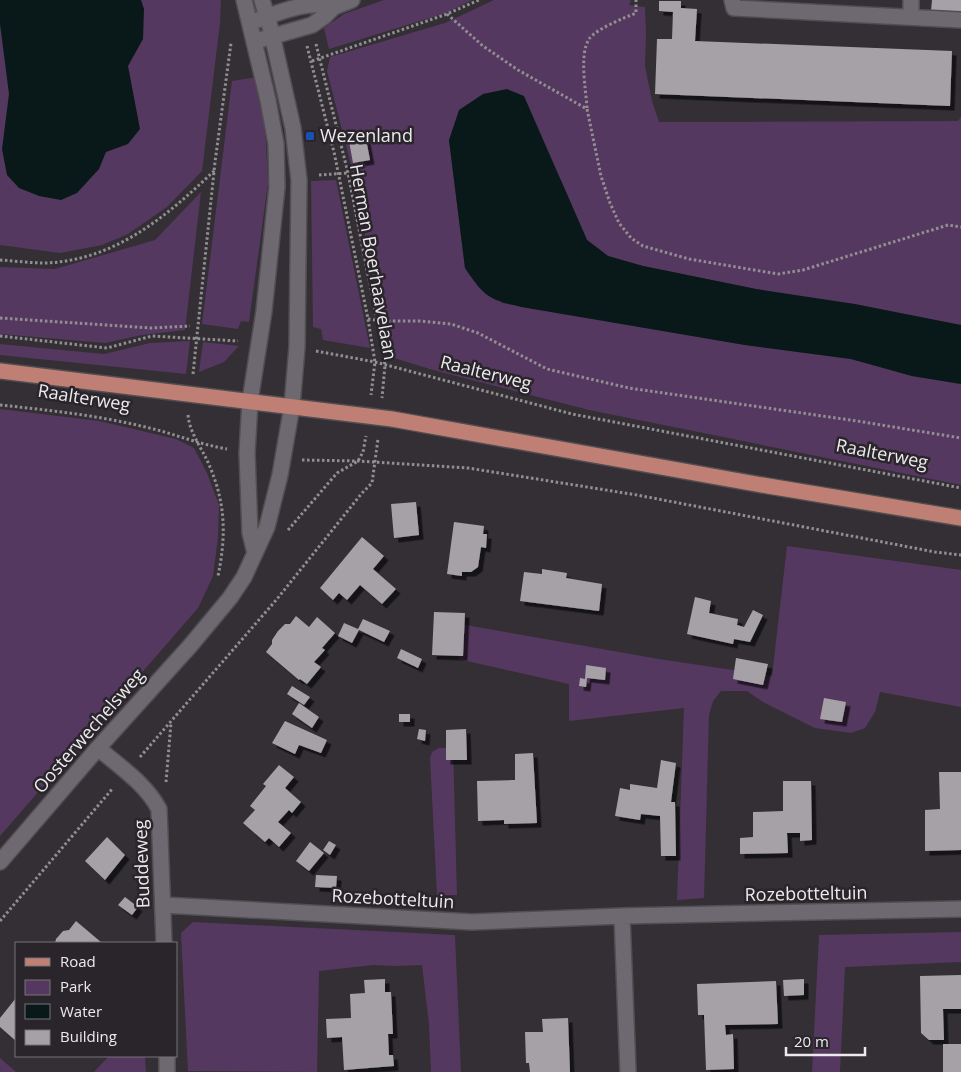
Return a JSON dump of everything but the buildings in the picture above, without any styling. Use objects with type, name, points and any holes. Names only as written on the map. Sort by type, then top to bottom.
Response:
[{"type":"main road","name":"Raalterweg","points":[[0,371],[392,419],[768,486],[961,518]]},
{"type":"street","points":[[244,0],[268,100],[276,144],[277,187],[259,343],[250,401],[247,453],[250,533],[254,553]]},
{"type":"street","points":[[262,0],[273,36],[293,128],[299,180],[297,347],[292,406]]},
{"type":"street","points":[[254,41],[302,28],[325,16],[334,7],[352,0]]},
{"type":"street","points":[[732,0],[734,8],[961,20]]},
{"type":"street","points":[[911,0],[911,17]]},
{"type":"street","points":[[250,23],[306,5],[322,4],[334,7]]},
{"type":"street","name":"Oosterwechelsweg","points":[[0,862],[98,748],[190,646],[230,598],[244,577],[267,527],[284,459],[292,406]]},
{"type":"street","name":"Buddeweg","points":[[98,748],[142,785],[159,809],[164,942]]},
{"type":"street","name":"Rozebotteltuin","points":[[163,905],[472,922],[622,916],[961,909]]},
{"type":"street","points":[[622,916],[628,1072]]},
{"type":"street","points":[[167,1057],[167,1072]]},
{"type":"path","points":[[312,61],[447,14],[480,0]]},
{"type":"path","points":[[636,0],[636,13],[612,23],[590,38],[584,57],[587,109],[601,176],[619,223],[631,238],[643,246],[689,259],[778,274],[803,270],[948,225],[961,228]]},
{"type":"path","points":[[447,14],[483,46],[518,70],[587,109]]},
{"type":"path","name":"Herman Boerhaavelaan","points":[[302,28],[312,61],[339,174],[368,319],[375,362],[368,416]]},
{"type":"path","points":[[217,580],[224,544],[222,509],[210,467],[189,427],[188,412],[215,162],[232,37]]},
{"type":"path","points":[[0,260],[45,263],[82,258],[108,249],[148,228],[174,208],[215,169]]},
{"type":"path","points":[[314,176],[348,173]]},
{"type":"path","points":[[0,318],[151,328],[190,326]]},
{"type":"path","points":[[368,319],[452,324],[478,333],[547,369],[629,388],[847,419],[961,438]]},
{"type":"path","points":[[0,336],[107,348],[152,336],[259,343]]},
{"type":"path","name":"Raalterweg","points":[[297,347],[375,362],[572,414],[961,488]]},
{"type":"path","name":"Raalterweg","points":[[0,404],[84,414],[170,434],[198,444],[247,453]]},
{"type":"path","points":[[287,532],[337,473],[358,461],[363,452],[368,416]]},
{"type":"path","points":[[284,459],[358,461],[468,468],[637,495],[961,555]]},
{"type":"path","points":[[159,809],[165,788],[171,722]]},
{"type":"green space","points":[[0,0],[221,0],[220,23],[202,171],[167,207],[128,234],[102,245],[60,253],[0,245]]},
{"type":"green space","points":[[384,0],[472,0],[446,13],[329,49],[324,28],[344,14]]},
{"type":"green space","points":[[494,0],[631,0],[629,5],[645,7],[645,66],[652,101],[659,122],[958,121],[961,117],[961,325],[756,289],[643,266],[608,256],[587,240],[561,180],[449,140],[465,268],[502,303],[745,345],[851,359],[912,376],[961,384],[961,485],[589,410],[433,370],[391,357],[374,286],[354,177],[327,71],[330,57],[445,23]]},
{"type":"green space","points":[[258,77],[266,142],[268,183],[249,322],[241,321],[238,329],[202,324],[232,81]]},
{"type":"green space","points":[[336,180],[370,348],[323,340],[321,329],[313,327],[311,181]]},
{"type":"green space","points":[[201,192],[185,330],[142,335],[105,343],[0,334],[0,267],[55,269],[155,240]]},
{"type":"green space","points":[[190,341],[186,374],[0,355],[0,344],[104,354],[150,343]]},
{"type":"green space","points":[[203,342],[239,346],[224,362],[199,372]]},
{"type":"green space","points":[[0,409],[99,421],[176,439],[194,448],[207,473],[219,505],[218,538],[213,576],[198,608],[0,836]]},
{"type":"green space","points":[[787,546],[961,570],[961,707],[880,692],[875,712],[865,728],[851,733],[815,728],[763,702],[747,691],[721,691],[713,701],[709,715],[704,898],[677,900],[684,708],[569,721],[569,684],[458,659],[460,624],[659,659],[772,676]]},
{"type":"green space","points":[[439,748],[453,748],[457,895],[437,895],[430,758],[432,752]]},
{"type":"green space","points":[[193,922],[455,935],[461,1072],[431,1072],[429,1024],[422,965],[373,965],[319,971],[317,1072],[188,1071],[181,933]]},
{"type":"green space","points":[[961,932],[961,962],[845,967],[840,1072],[812,1072],[819,935]]},
{"type":"green space","points":[[108,1057],[145,1057],[146,1072],[94,1072]]},
{"type":"green space","points":[[0,1058],[16,1072],[0,1072]]},
{"type":"water","points":[[0,0],[141,0],[144,9],[143,39],[128,66],[140,129],[128,144],[106,152],[99,169],[77,193],[61,200],[39,196],[19,188],[7,175],[2,149],[9,94],[0,24]]},
{"type":"water","points":[[507,89],[524,96],[587,240],[608,256],[643,266],[756,289],[855,304],[961,325],[961,384],[912,376],[851,359],[745,345],[527,308],[490,297],[478,287],[465,268],[449,140],[459,110],[483,94]]},
{"type":"place","name":"Wezenland","points":[[310,136]]}]
